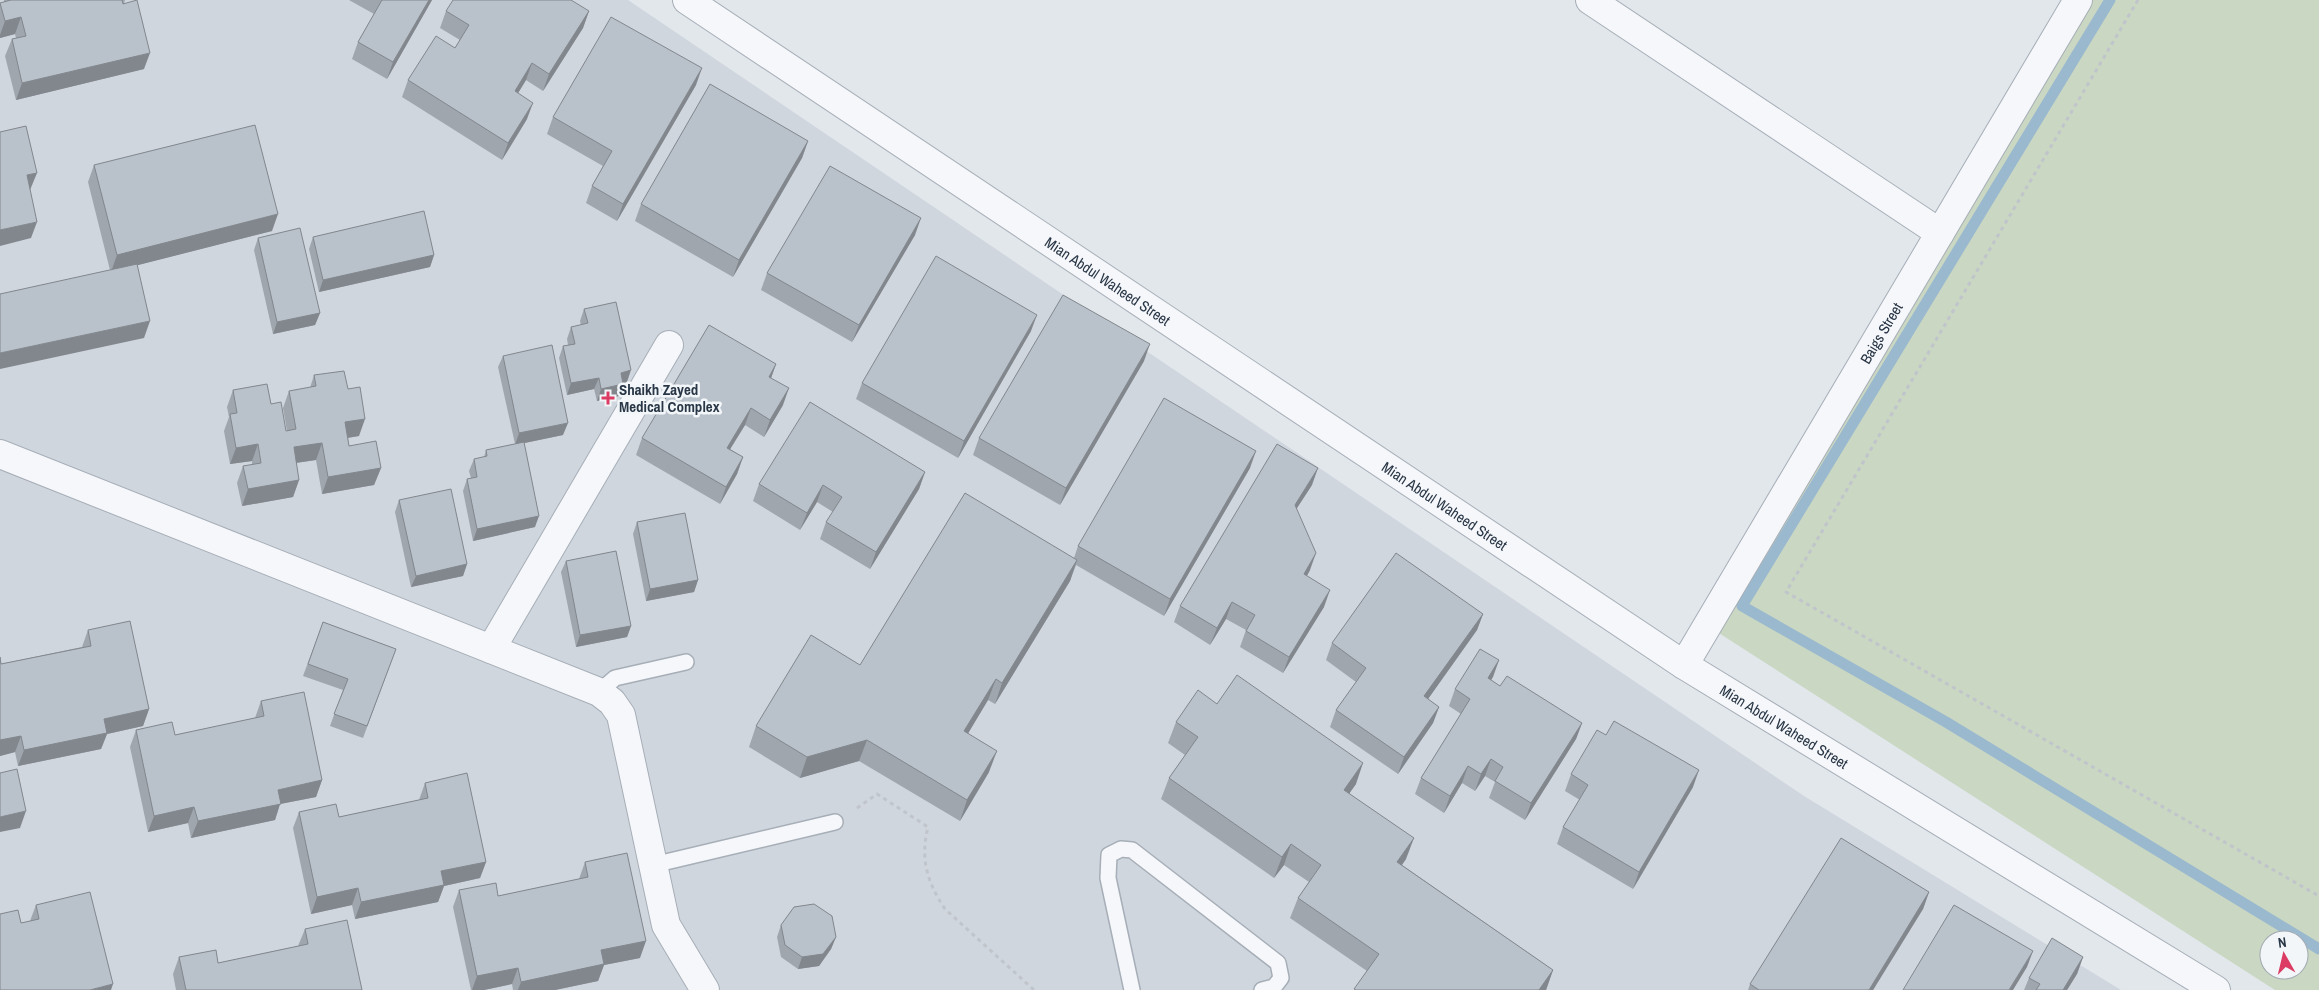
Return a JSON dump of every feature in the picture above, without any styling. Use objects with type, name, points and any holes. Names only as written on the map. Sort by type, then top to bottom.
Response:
[{"type":"street","name":"Mian Abdul Waheed Street","points":[[687,0],[1684,665],[2216,990]]},
{"type":"street","points":[[1590,0],[1940,233]]},
{"type":"street","name":"Baigs Street","points":[[1684,665],[2078,0]]},
{"type":"street","points":[[491,649],[669,345]]},
{"type":"street","points":[[0,454],[598,692],[612,702],[621,715],[666,925],[705,990]]},
{"type":"lane","points":[[598,692],[614,678],[686,662]]},
{"type":"lane","points":[[653,865],[836,822]]},
{"type":"lane","points":[[1132,990],[1108,878],[1109,855],[1121,850],[1132,850],[1278,964],[1281,978],[1274,987],[1262,990]]},
{"type":"path","points":[[2138,0],[1786,592],[2319,896]]},
{"type":"path","points":[[836,822],[877,794],[928,827],[925,840],[925,855],[928,877],[934,893],[945,909],[1034,990]]},
{"type":"shaded area","name":"Shaikh Zayed Medical Complex","points":[[0,0],[628,0],[1804,796],[2121,990],[0,990]]},
{"type":"green space","points":[[2086,0],[2319,0],[2319,990],[2275,990],[2259,980],[2309,980],[2309,930],[2259,930],[2259,980],[1711,628]]},
{"type":"building","points":[[11,0],[122,0],[123,4],[137,0],[150,53],[22,83],[12,39],[26,36],[21,17],[5,21],[0,3]]},
{"type":"building","points":[[382,0],[429,0],[393,62],[358,42]]},
{"type":"building","points":[[453,0],[571,0],[589,11],[549,74],[532,63],[515,91],[533,103],[508,143],[408,80],[436,36],[455,48],[469,25],[446,11]]},
{"type":"building","points":[[611,17],[702,68],[623,204],[592,186],[612,151],[553,117]]},
{"type":"building","points":[[710,84],[808,141],[739,260],[641,204]]},
{"type":"building","points":[[255,125],[278,214],[117,255],[94,165]]},
{"type":"building","points":[[26,126],[37,173],[27,175],[37,222],[0,230],[0,132]]},
{"type":"building","points":[[830,166],[921,218],[859,325],[767,273]]},
{"type":"building","points":[[424,211],[434,255],[323,280],[313,237]]},
{"type":"building","points":[[300,228],[320,313],[277,322],[258,238]]},
{"type":"building","points":[[936,256],[1037,315],[964,441],[862,383]]},
{"type":"building","points":[[137,264],[150,321],[0,353],[0,294]]},
{"type":"building","points":[[1063,295],[1150,344],[1066,488],[979,438]]},
{"type":"building","points":[[616,302],[631,370],[621,373],[623,384],[601,389],[599,378],[571,383],[563,346],[575,344],[571,327],[588,323],[584,309]]},
{"type":"building","points":[[709,325],[776,364],[769,377],[789,388],[770,420],[751,408],[727,448],[743,457],[726,487],[642,438]]},
{"type":"building","points":[[552,345],[568,423],[519,433],[503,356]]},
{"type":"building","points":[[344,371],[348,389],[360,387],[365,419],[345,422],[349,446],[376,441],[381,468],[328,477],[322,443],[294,447],[299,480],[248,489],[243,466],[261,463],[258,444],[236,448],[230,414],[237,413],[233,390],[267,384],[271,404],[281,402],[286,431],[296,429],[289,391],[316,386],[314,375]]},
{"type":"building","points":[[1164,398],[1256,451],[1170,599],[1078,546]]},
{"type":"building","points":[[810,402],[925,472],[876,552],[826,522],[842,497],[823,485],[807,513],[759,484]]},
{"type":"building","points":[[524,442],[539,516],[477,529],[467,479],[477,477],[474,459],[487,456],[486,450]]},
{"type":"building","points":[[1277,444],[1318,468],[1295,505],[1316,553],[1304,574],[1330,590],[1289,657],[1246,631],[1255,615],[1232,602],[1217,628],[1180,606]]},
{"type":"building","points":[[451,489],[467,564],[416,576],[399,500]]},
{"type":"building","points":[[965,493],[1077,560],[1002,683],[996,679],[964,731],[997,751],[967,800],[867,740],[807,757],[756,726],[811,635],[860,665]]},
{"type":"building","points":[[685,513],[698,580],[650,589],[637,522]]},
{"type":"building","points":[[616,551],[631,626],[580,635],[566,561]]},
{"type":"building","points":[[1396,553],[1483,614],[1424,696],[1439,707],[1404,757],[1336,710],[1366,668],[1332,643]]},
{"type":"building","points":[[130,621],[149,709],[104,719],[107,733],[24,750],[21,736],[0,740],[0,657],[1,664],[91,646],[88,630]]},
{"type":"building","points":[[323,622],[396,649],[367,726],[334,714],[348,679],[308,664]]},
{"type":"building","points":[[1480,649],[1499,660],[1488,678],[1500,686],[1507,676],[1582,723],[1531,803],[1495,781],[1503,767],[1491,759],[1481,774],[1468,766],[1450,796],[1421,778],[1470,699],[1455,689]]},
{"type":"building","points":[[1237,675],[1363,763],[1344,790],[1414,838],[1397,862],[1553,970],[1539,990],[1354,989],[1379,954],[1298,898],[1321,865],[1291,844],[1282,857],[1169,778],[1198,737],[1176,722],[1198,690],[1217,704]]},
{"type":"building","points":[[304,692],[322,780],[278,790],[281,804],[198,821],[194,807],[154,816],[136,730],[172,722],[175,735],[264,716],[261,701]]},
{"type":"building","points":[[1614,721],[1699,770],[1639,872],[1563,827],[1588,785],[1571,774],[1597,730],[1606,735]]},
{"type":"building","points":[[17,769],[26,811],[0,817],[0,773]]},
{"type":"building","points":[[467,773],[486,862],[441,871],[444,885],[361,902],[358,888],[317,897],[299,812],[336,804],[339,817],[428,798],[425,783]]},
{"type":"building","points":[[1841,838],[1929,892],[1869,990],[1759,990],[1750,984]]},
{"type":"building","points":[[627,853],[646,941],[601,950],[604,964],[521,982],[518,968],[477,976],[459,890],[496,883],[498,896],[588,877],[585,862]]},
{"type":"building","points":[[90,892],[113,984],[90,990],[0,990],[0,914],[18,910],[21,923],[39,919],[36,905]]},
{"type":"building","points":[[814,904],[832,916],[836,937],[823,954],[802,957],[785,945],[781,925],[794,907]]},
{"type":"building","points":[[1954,905],[2033,951],[2009,990],[1903,990]]},
{"type":"building","points":[[347,920],[362,990],[186,990],[179,957],[216,950],[218,963],[308,944],[305,929]]},
{"type":"building","points":[[2052,938],[2083,957],[2063,990],[2036,990],[2040,984],[2029,978]]},
{"type":"waterway","points":[[2110,0],[1742,606],[1946,722],[2319,949]]},
{"type":"place","name":"Shaikh Zayed Medical Complex","points":[[608,398]]}]
